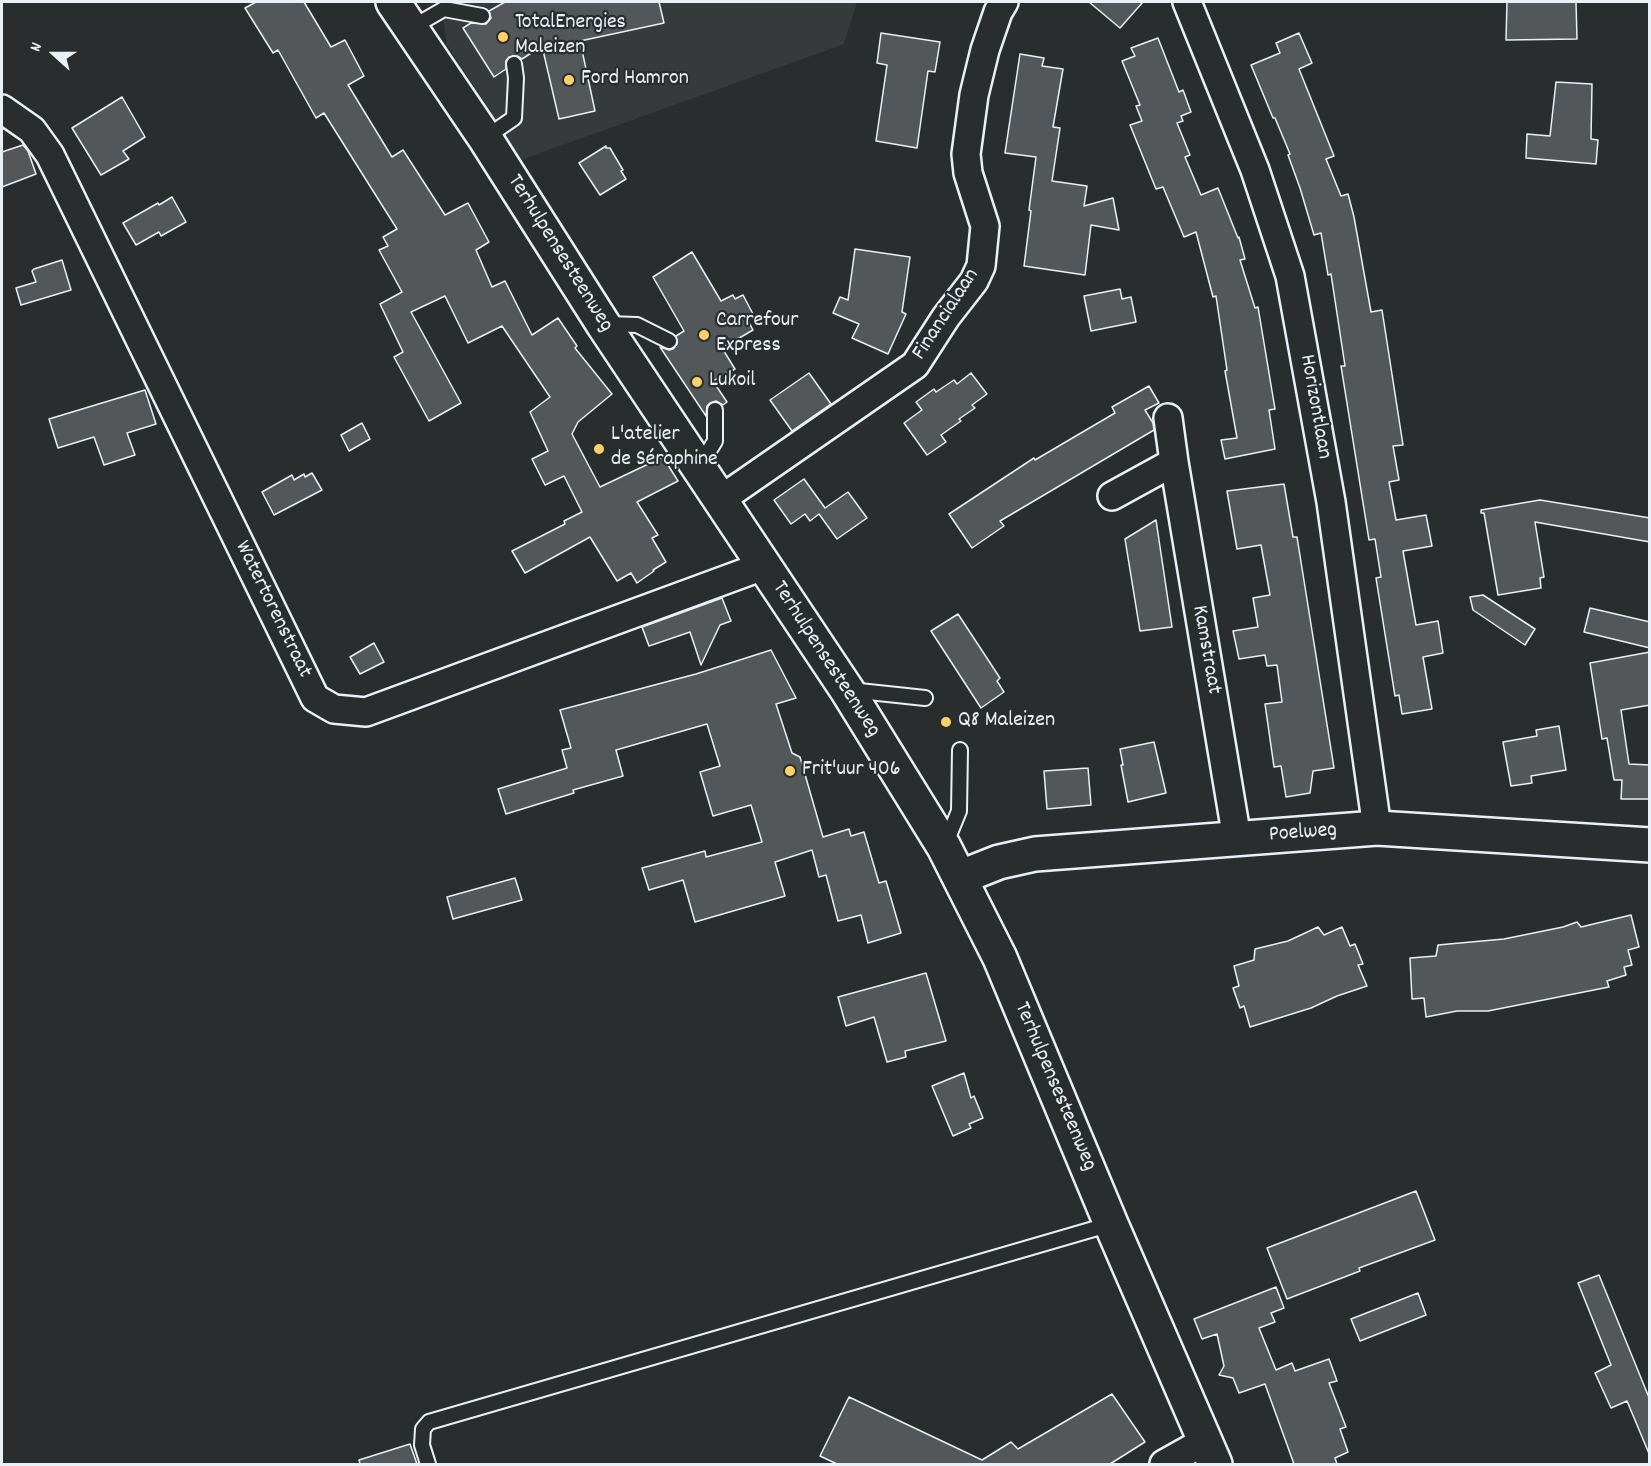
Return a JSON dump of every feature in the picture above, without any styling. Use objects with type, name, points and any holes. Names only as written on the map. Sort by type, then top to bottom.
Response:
[{"type":"main road","name":"Terhulpensesteenweg","points":[[402,15],[485,138],[603,324],[763,567],[847,690],[945,846],[1000,958],[1210,1453]]},
{"type":"main road","name":"Poelweg","points":[[961,877],[999,862],[1035,854],[1377,828],[1650,845]]},
{"type":"street","name":"Financialaan","points":[[720,500],[915,365],[946,316],[974,281],[981,266],[985,226],[968,173],[966,154],[974,95],[985,50],[998,12],[1004,2]]},
{"type":"street","name":"Horizontlaan","points":[[1187,2],[1255,170],[1290,276],[1331,502],[1377,828]]},
{"type":"street","name":"Watertorenstraat","points":[[2,109],[32,130],[50,154],[315,698],[334,709],[366,712],[763,567]]},
{"type":"street","name":"Kamstraat","points":[[1168,417],[1173,462],[1237,839]]},
{"type":"street","points":[[1112,496],[1173,462]]},
{"type":"street","points":[[1164,1464],[1210,1453]]},
{"type":"lane","points":[[402,15],[444,9],[482,16]]},
{"type":"lane","points":[[485,138],[514,118],[516,78],[514,64]]},
{"type":"lane","points":[[603,324],[637,326],[669,341]]},
{"type":"lane","points":[[699,467],[715,441],[715,410]]},
{"type":"lane","points":[[847,690],[925,698]]},
{"type":"lane","points":[[945,846],[959,811],[960,750]]},
{"type":"lane","points":[[428,1464],[422,1445],[423,1429],[429,1422],[1111,1224]]},
{"type":"shaded area","points":[[441,2],[857,2],[844,44],[521,160],[447,45]]},
{"type":"building","points":[[256,2],[304,2],[331,47],[345,40],[364,76],[348,85],[392,157],[403,150],[445,215],[468,203],[489,242],[476,250],[492,287],[505,281],[532,335],[558,318],[577,346],[575,348],[612,394],[578,422],[572,434],[600,487],[663,457],[678,481],[637,502],[658,535],[652,538],[666,562],[637,583],[631,573],[617,581],[590,537],[525,573],[512,551],[565,524],[564,521],[582,512],[564,476],[545,485],[532,459],[548,451],[530,412],[550,397],[502,326],[468,343],[445,296],[411,312],[461,403],[429,421],[394,357],[403,352],[380,304],[402,292],[379,250],[388,246],[383,237],[397,229],[324,113],[316,118],[278,50],[273,53],[245,8]]},
{"type":"building","name":"Ford Hamron","points":[[505,2],[659,2],[664,23],[580,41],[595,111],[559,119],[542,46],[522,59],[517,56],[509,57],[506,61],[506,69],[494,77],[463,28],[471,23],[486,24],[491,18],[489,11]]},
{"type":"building","points":[[1089,2],[1143,2],[1120,28]]},
{"type":"building","points":[[1507,2],[1576,2],[1577,39],[1506,40]]},
{"type":"building","points":[[881,33],[940,42],[935,72],[928,71],[917,148],[876,141],[887,65],[877,63]]},
{"type":"building","points":[[1299,33],[1312,63],[1299,69],[1334,156],[1326,159],[1341,196],[1348,194],[1371,312],[1382,310],[1403,445],[1393,446],[1399,480],[1389,482],[1396,520],[1426,515],[1432,546],[1403,551],[1416,625],[1438,621],[1443,653],[1423,657],[1432,709],[1402,714],[1399,695],[1395,696],[1376,578],[1381,577],[1375,539],[1369,540],[1341,366],[1345,366],[1331,274],[1328,275],[1321,233],[1314,235],[1288,155],[1290,154],[1251,65],[1280,53],[1276,43]]},
{"type":"building","points":[[1158,38],[1179,92],[1183,90],[1191,112],[1181,116],[1183,121],[1177,123],[1190,155],[1185,157],[1201,195],[1218,188],[1239,237],[1245,259],[1240,260],[1255,308],[1258,307],[1275,409],[1269,410],[1275,449],[1225,459],[1221,440],[1237,438],[1225,371],[1227,370],[1216,296],[1213,297],[1196,232],[1184,237],[1163,187],[1156,189],[1130,125],[1142,121],[1136,106],[1140,105],[1122,61],[1135,56],[1131,48]]},
{"type":"building","points":[[1020,54],[1044,58],[1042,66],[1063,69],[1053,127],[1060,128],[1052,181],[1087,186],[1084,206],[1113,198],[1119,230],[1091,225],[1085,275],[1024,266],[1036,157],[1005,153]]},
{"type":"building","points":[[1556,82],[1592,84],[1591,139],[1598,140],[1596,164],[1526,158],[1527,134],[1550,136]]},
{"type":"building","points":[[122,97],[145,137],[123,151],[129,159],[101,175],[72,128]]},
{"type":"building","points":[[23,145],[28,151],[36,174],[2,187],[2,152]]},
{"type":"building","points":[[606,146],[610,148],[626,179],[600,195],[579,163]]},
{"type":"building","points":[[172,197],[186,222],[161,236],[159,232],[136,245],[123,223]]},
{"type":"building","points":[[855,249],[910,257],[902,312],[906,314],[888,354],[852,338],[859,324],[833,313],[840,297],[848,300]]},
{"type":"building","points":[[692,252],[721,301],[733,295],[735,299],[743,295],[753,314],[746,317],[753,330],[722,348],[735,369],[713,381],[727,402],[723,405],[716,401],[710,403],[707,406],[706,416],[660,347],[673,349],[677,344],[676,336],[684,331],[653,277]]},
{"type":"building","points":[[62,260],[71,290],[21,305],[16,288],[36,282],[32,271],[34,269]]},
{"type":"building","points":[[1120,289],[1122,299],[1131,297],[1136,322],[1091,331],[1084,296]]},
{"type":"building","points":[[809,373],[831,404],[792,431],[770,400]]},
{"type":"building","points":[[971,373],[987,394],[972,405],[975,408],[959,419],[961,421],[941,435],[946,442],[927,455],[904,423],[922,410],[916,402],[934,389],[936,392],[954,380],[957,384]]},
{"type":"building","points":[[1149,386],[1159,403],[1145,410],[1153,423],[1154,430],[1000,521],[1004,526],[972,548],[949,514],[1034,458],[1035,460],[1115,413],[1112,407]]},
{"type":"building","points":[[145,390],[156,424],[127,433],[135,455],[104,465],[94,437],[58,448],[49,419]]},
{"type":"building","points":[[362,423],[370,439],[349,451],[341,435]]},
{"type":"building","points":[[312,473],[322,490],[274,515],[262,492],[292,475],[294,480],[304,474],[305,477]]},
{"type":"building","points":[[804,479],[825,508],[848,492],[867,518],[837,539],[819,514],[810,521],[805,514],[791,524],[774,500]]},
{"type":"building","points":[[1284,484],[1293,537],[1297,537],[1334,768],[1313,771],[1310,793],[1286,797],[1281,766],[1274,767],[1265,704],[1282,702],[1277,665],[1267,666],[1265,655],[1239,659],[1233,631],[1258,627],[1253,598],[1270,595],[1261,545],[1237,549],[1227,491]]},
{"type":"building","points":[[1540,500],[1650,518],[1650,542],[1535,522],[1544,577],[1540,578],[1541,588],[1498,595],[1484,513],[1481,513],[1481,510]]},
{"type":"building","points":[[1156,520],[1172,627],[1140,631],[1125,539]]},
{"type":"building","points":[[1483,595],[1535,629],[1525,645],[1473,610],[1470,597]]},
{"type":"building","points":[[722,598],[731,621],[720,625],[701,665],[690,632],[649,646],[642,627]]},
{"type":"building","points":[[1590,608],[1650,622],[1650,648],[1584,632]]},
{"type":"building","points":[[958,614],[1000,678],[997,681],[1004,692],[981,708],[931,631]]},
{"type":"building","points":[[374,643],[384,662],[360,674],[350,657]]},
{"type":"building","points":[[771,650],[796,698],[776,704],[792,753],[800,757],[823,837],[849,829],[851,836],[864,832],[879,883],[886,881],[901,933],[868,943],[861,915],[838,921],[826,875],[819,877],[812,850],[775,862],[785,896],[695,922],[683,880],[649,890],[642,868],[705,851],[706,857],[762,842],[751,805],[713,816],[700,772],[720,766],[707,724],[616,750],[623,776],[573,790],[574,793],[506,814],[498,789],[567,768],[562,750],[571,748],[560,710],[696,674]]},
{"type":"building","points":[[1650,652],[1650,705],[1621,710],[1629,764],[1650,765],[1650,799],[1621,799],[1622,780],[1614,780],[1607,738],[1602,739],[1590,663]]},
{"type":"building","points":[[1559,726],[1566,770],[1531,776],[1532,783],[1511,786],[1503,742],[1537,736],[1536,730]]},
{"type":"building","points":[[1154,742],[1166,793],[1128,802],[1120,749]]},
{"type":"building","points":[[1088,768],[1091,805],[1047,809],[1044,771]]},
{"type":"building","points":[[515,878],[522,900],[453,919],[447,897]]},
{"type":"building","points":[[1631,915],[1639,947],[1628,950],[1632,965],[1624,967],[1626,975],[1607,981],[1609,987],[1488,1011],[1457,1011],[1426,1017],[1424,998],[1412,999],[1410,958],[1436,956],[1438,945],[1504,939],[1577,922],[1581,927]]},
{"type":"building","points":[[1318,927],[1324,935],[1342,927],[1350,946],[1355,944],[1363,964],[1358,965],[1367,986],[1311,1008],[1250,1027],[1244,1006],[1240,1008],[1233,988],[1239,986],[1234,966],[1254,960],[1255,949],[1288,941]]},
{"type":"building","points":[[926,973],[946,1041],[905,1051],[906,1057],[887,1062],[874,1017],[846,1026],[838,997]]},
{"type":"building","points":[[964,1073],[971,1098],[974,1096],[983,1118],[969,1124],[971,1128],[953,1136],[932,1086]]},
{"type":"building","points":[[1416,1191],[1435,1240],[1359,1268],[1360,1271],[1287,1299],[1267,1248]]},
{"type":"building","points":[[1599,1275],[1650,1400],[1650,1456],[1627,1401],[1611,1408],[1595,1373],[1611,1365],[1578,1283]]},
{"type":"building","points":[[1276,1287],[1284,1308],[1271,1313],[1275,1322],[1259,1328],[1276,1370],[1292,1363],[1295,1371],[1329,1359],[1337,1381],[1329,1383],[1346,1427],[1340,1429],[1348,1452],[1335,1458],[1337,1464],[1294,1464],[1265,1384],[1239,1393],[1233,1378],[1219,1375],[1224,1366],[1217,1334],[1202,1339],[1194,1319]]},
{"type":"building","points":[[1418,1293],[1426,1315],[1360,1341],[1351,1319]]},
{"type":"building","points":[[1112,1394],[1145,1442],[1110,1464],[837,1464],[820,1456],[849,1397],[982,1460],[1011,1442],[1018,1449]]},
{"type":"building","points":[[410,1444],[417,1464],[360,1464],[359,1460]]},
{"type":"place","name":"TotalEnergies Maleizen","points":[[503,37]]},
{"type":"place","name":"Ford Hamron","points":[[569,80]]},
{"type":"place","name":"Carrefour Express","points":[[704,335]]},
{"type":"place","name":"Lukoil","points":[[697,382]]},
{"type":"place","name":"L'atelier de Séraphine","points":[[599,449]]},
{"type":"place","name":"Q8 Maleizen","points":[[946,722]]},
{"type":"place","name":"Frit'uur 406","points":[[790,771]]}]
